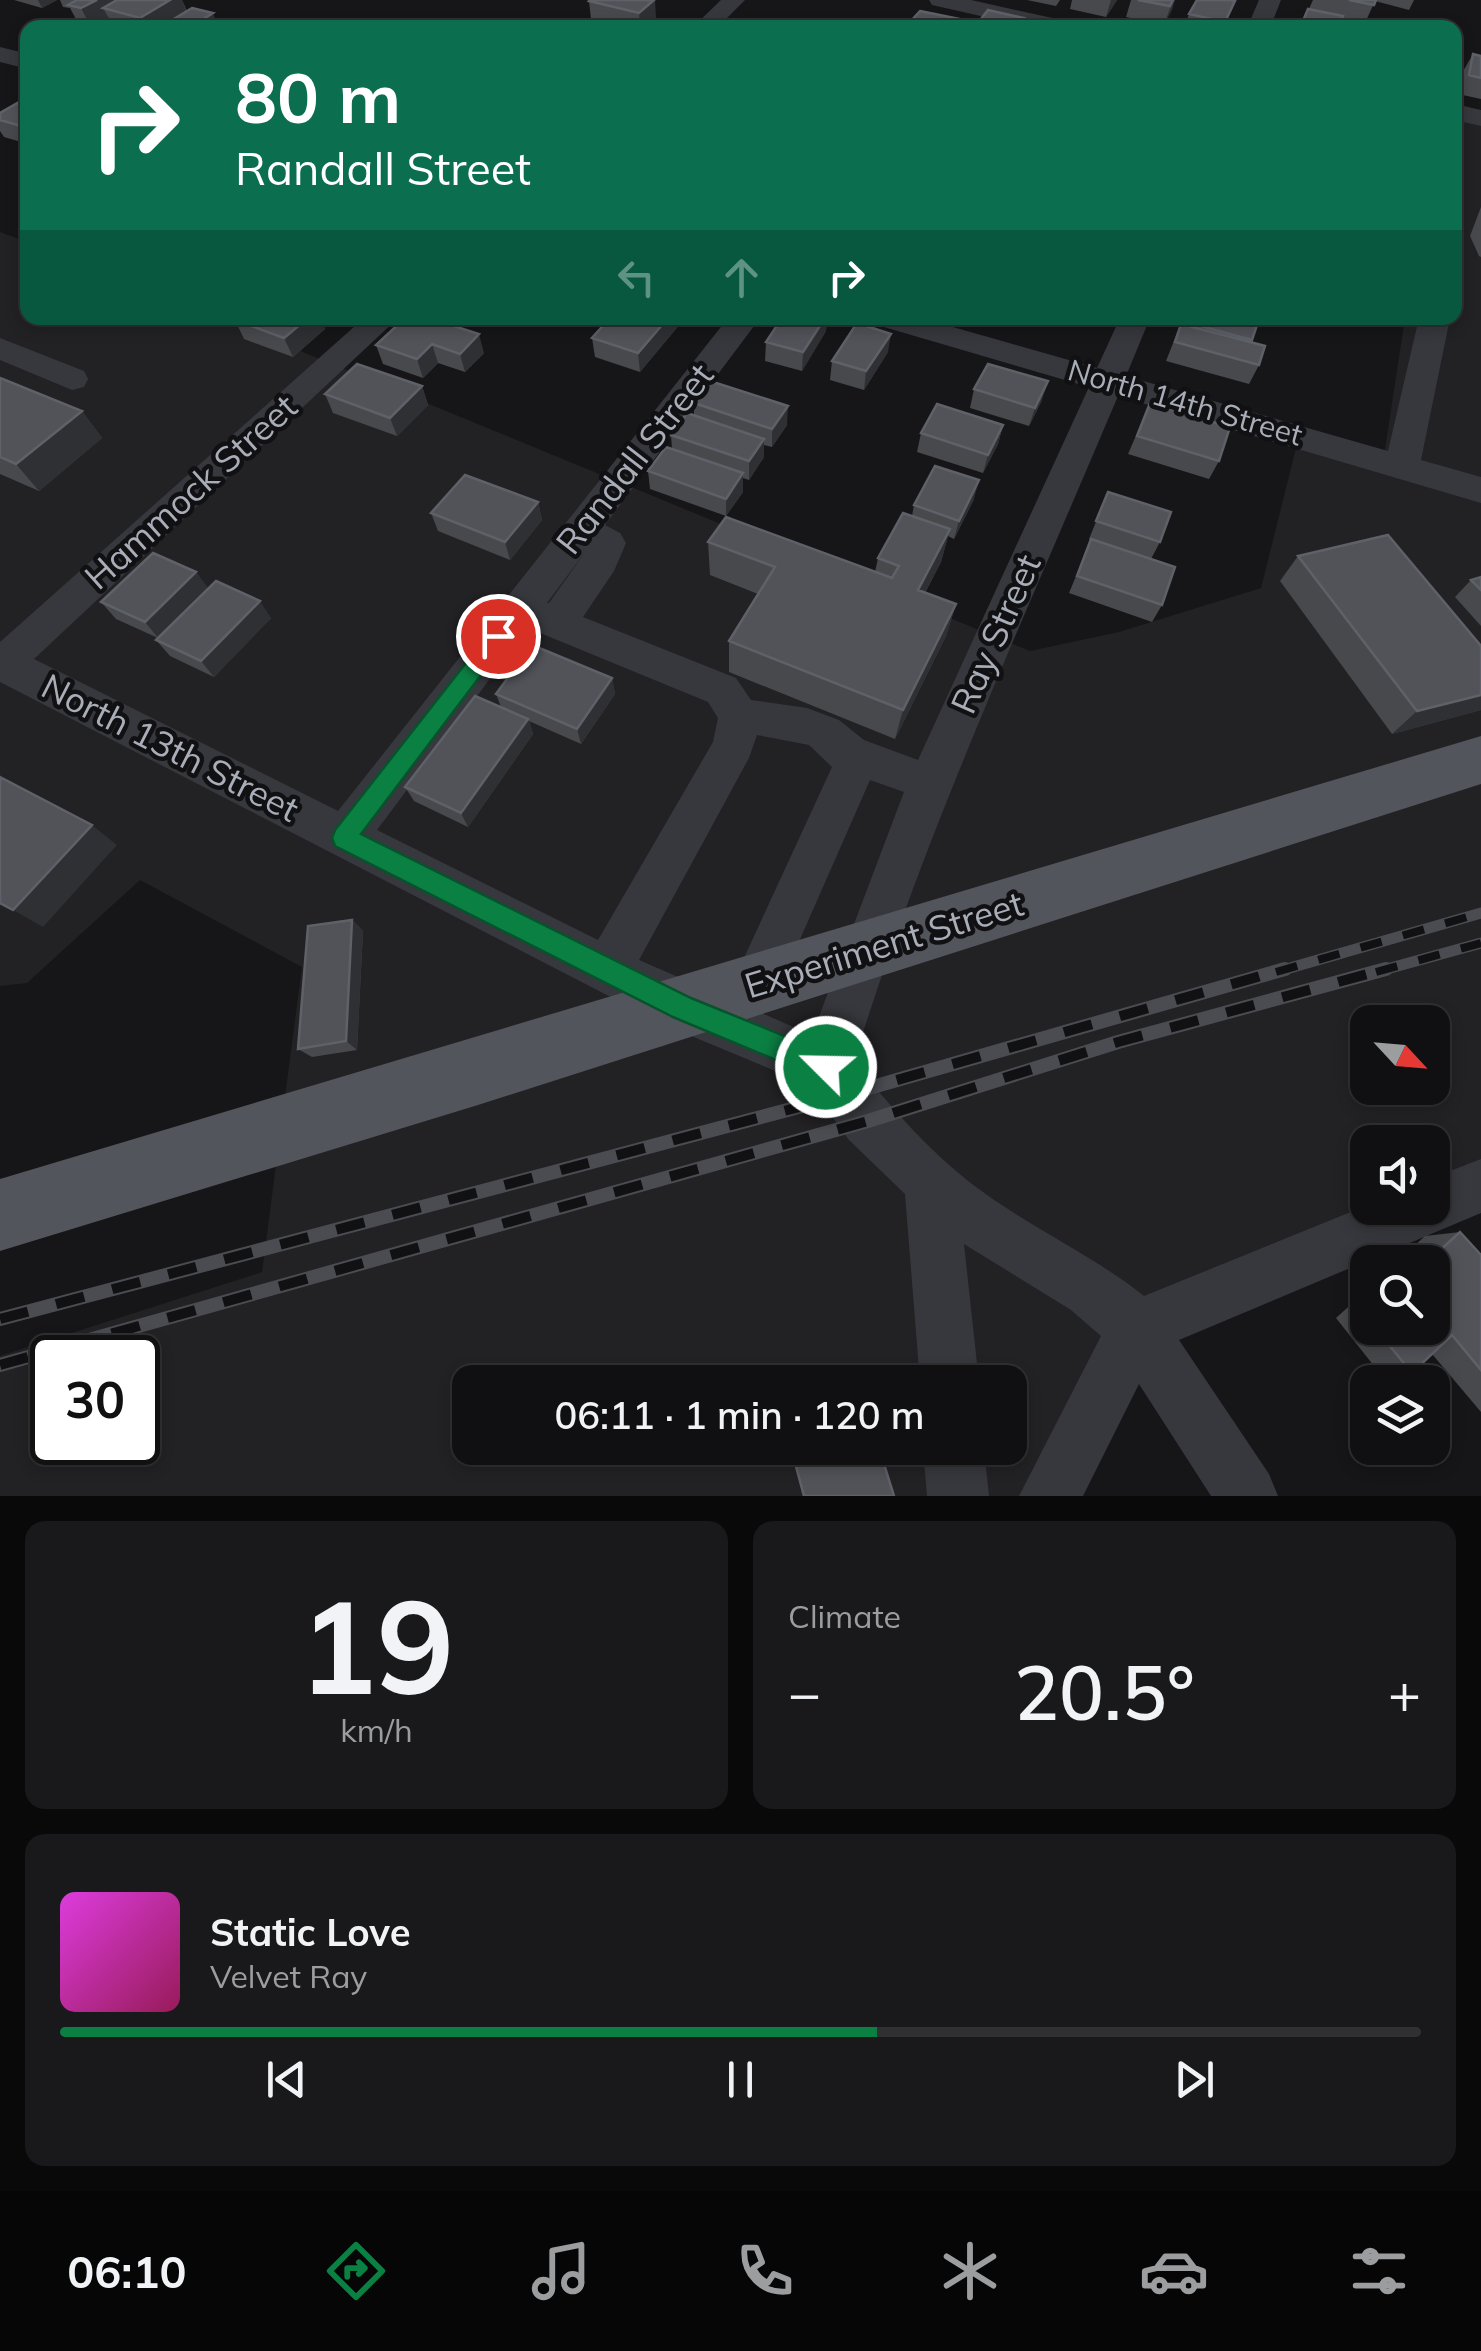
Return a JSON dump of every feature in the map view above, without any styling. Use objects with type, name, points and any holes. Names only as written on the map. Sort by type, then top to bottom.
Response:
[{"type":"main road","name":"Experiment Street","points":[[0,1215],[1481,760]]},
{"type":"street","points":[[712,20],[734,0]]},
{"type":"street","points":[[940,0],[1031,20]]},
{"type":"street","name":"Hammock Street","points":[[1,664],[374,325]]},
{"type":"street","name":"Randall Street","points":[[344,838],[538,616],[582,528],[739,325]]},
{"type":"street","name":"North 14th Street","points":[[912,325],[1481,490]]},
{"type":"street","name":"Ray Street","points":[[860,953],[930,783],[1132,325]]},
{"type":"street","points":[[1402,467],[1433,325]]},
{"type":"street","points":[[0,348],[72,380]]},
{"type":"street","points":[[538,616],[722,690],[739,716],[734,745],[607,970]]},
{"type":"street","name":"North 13th Street","points":[[1,664],[682,1008],[826,1067],[868,1121],[962,1211],[1091,1290],[1137,1328],[1246,1496]]},
{"type":"street","points":[[739,716],[801,725],[836,739],[852,754],[930,783]]},
{"type":"street","points":[[755,986],[854,768],[852,754]]},
{"type":"street","points":[[826,1067],[860,953]]},
{"type":"street","points":[[932,1182],[948,1365]]},
{"type":"street","points":[[1450,1199],[1481,1186]]},
{"type":"street","points":[[1050,1496],[1137,1328],[1386,1225]]},
{"type":"street","points":[[955,1465],[958,1496]]},
{"type":"shaded area","points":[[1462,120],[1481,124],[1481,1167],[1450,1180],[1450,1125],[1350,1125],[1350,1216],[1122,1315],[1057,1496],[0,1496],[0,1356],[30,1346],[30,1465],[160,1465],[160,1335],[66,1335],[262,1272],[302,967],[140,880],[27,983],[0,986],[0,232],[20,239],[20,325],[237,325],[1030,651],[1119,632],[1261,588],[1297,444],[1382,469],[1404,325],[1462,325]]},
{"type":"building","points":[[77,0],[97,0],[81,8],[68,5]]},
{"type":"building","points":[[117,0],[170,0],[140,18],[103,8]]},
{"type":"building","points":[[590,0],[654,0],[639,13]]},
{"type":"building","points":[[1138,0],[1173,0],[1170,6]]},
{"type":"building","points":[[1197,0],[1235,1],[1226,20],[1189,14]]},
{"type":"building","points":[[1349,0],[1376,0],[1374,5]]},
{"type":"building","points":[[192,8],[213,13],[202,20],[172,20]]},
{"type":"building","points":[[1308,9],[1343,16],[1342,20],[1303,20]]},
{"type":"building","points":[[988,10],[1024,18],[1023,20],[980,20]]},
{"type":"building","points":[[920,11],[960,19],[959,20],[912,20]]},
{"type":"building","points":[[1473,54],[1481,56],[1481,78],[1469,75]]},
{"type":"building","points":[[20,102],[20,126],[0,120],[0,113]]},
{"type":"building","points":[[249,325],[300,325],[284,338]]},
{"type":"building","points":[[397,325],[451,325],[479,334],[460,354],[432,344],[417,359],[376,345]]},
{"type":"building","points":[[604,325],[662,325],[638,353],[592,338]]},
{"type":"building","points":[[777,325],[820,325],[803,352],[766,342]]},
{"type":"building","points":[[856,325],[891,334],[866,371],[832,361]]},
{"type":"building","points":[[1181,325],[1185,325],[1265,346],[1259,365],[1175,342]]},
{"type":"building","points":[[1197,325],[1257,325],[1252,340]]},
{"type":"building","points":[[357,364],[422,386],[390,418],[325,394]]},
{"type":"building","points":[[988,364],[1048,381],[1035,408],[974,389]]},
{"type":"building","points":[[0,378],[82,411],[16,464],[0,457]]},
{"type":"building","points":[[710,381],[788,406],[772,429],[694,403]]},
{"type":"building","points":[[1150,403],[1230,427],[1219,461],[1137,436]]},
{"type":"building","points":[[937,404],[1003,425],[988,455],[921,433]]},
{"type":"building","points":[[687,413],[764,439],[749,461],[671,435]]},
{"type":"building","points":[[666,447],[743,473],[726,499],[648,471]]},
{"type":"building","points":[[935,466],[979,480],[959,521],[914,505]]},
{"type":"building","points":[[465,475],[538,502],[505,542],[431,513]]},
{"type":"building","points":[[1108,492],[1171,512],[1160,542],[1096,521]]},
{"type":"building","points":[[903,513],[950,529],[918,590],[956,604],[903,710],[729,641],[775,567],[708,542],[726,517],[892,578],[899,566],[878,558]]},
{"type":"building","points":[[1388,535],[1481,646],[1481,695],[1417,711],[1298,556]]},
{"type":"building","points":[[1091,539],[1175,567],[1162,605],[1077,576]]},
{"type":"building","points":[[153,553],[196,572],[145,622],[101,602]]},
{"type":"building","points":[[1481,577],[1481,590],[1471,580]]},
{"type":"building","points":[[216,581],[260,601],[201,661],[156,640]]},
{"type":"building","points":[[532,645],[612,678],[577,729],[496,694]]},
{"type":"building","points":[[475,696],[528,719],[461,813],[405,787]]},
{"type":"building","points":[[0,777],[92,825],[13,910],[0,903]]},
{"type":"building","points":[[352,920],[346,1041],[298,1049],[308,926]]},
{"type":"building","points":[[1460,1232],[1481,1255],[1481,1370],[1450,1337],[1450,1245],[1446,1245]]},
{"type":"building","points":[[1389,1345],[1441,1345],[1420,1365],[1405,1365]]},
{"type":"building","points":[[796,1465],[884,1465],[894,1496],[804,1496]]},
{"type":"railway","points":[[1276,972],[1481,913]]},
{"type":"railway","points":[[1376,972],[1481,943]]},
{"type":"railway","points":[[0,1319],[848,1094],[1285,969]]},
{"type":"railway","points":[[0,1365],[868,1121],[1118,1042],[1386,969]]},
{"type":"route","points":[[498,636],[344,838],[682,1008],[826,1067]]}]
